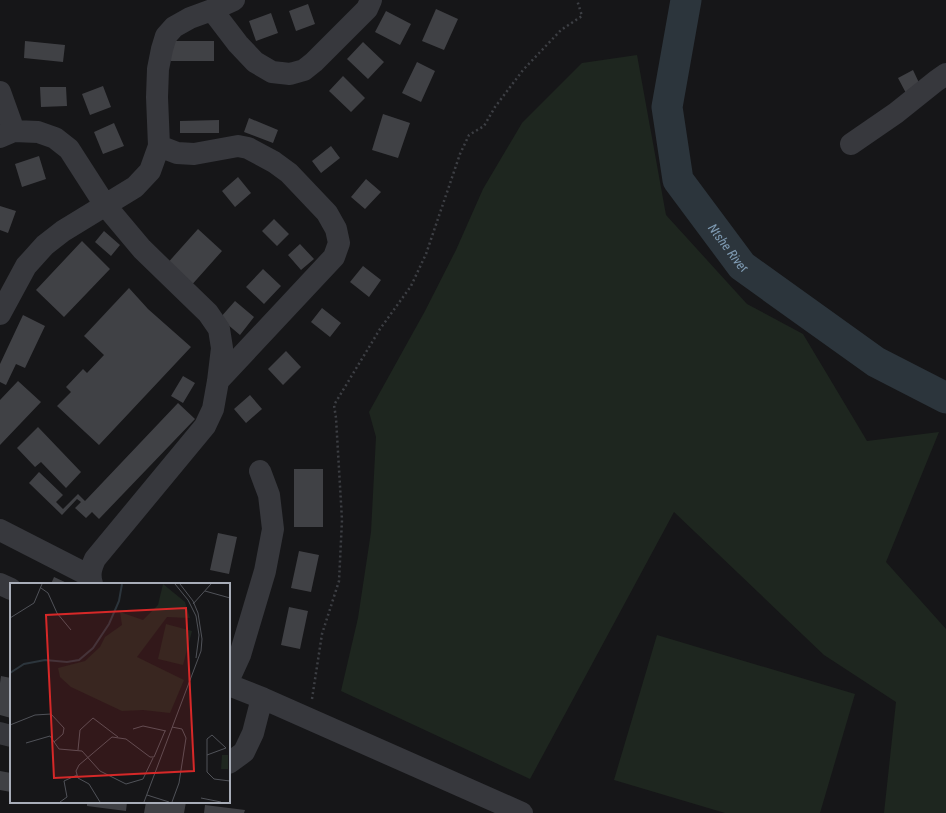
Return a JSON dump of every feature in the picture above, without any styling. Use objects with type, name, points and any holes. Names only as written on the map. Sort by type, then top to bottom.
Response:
[{"type":"street","points":[[0,314],[26,266],[45,245],[63,231],[135,187],[150,171],[159,146],[157,97],[158,69],[166,36],[174,27],[190,18],[234,0]]},
{"type":"street","points":[[212,10],[238,44],[255,62],[272,72],[290,74],[304,70],[314,62],[367,9],[371,0]]},
{"type":"street","points":[[851,144],[896,113],[946,74]]},
{"type":"street","points":[[0,92],[7,134],[38,132],[55,138],[69,150],[106,205],[142,249],[208,313],[219,329],[222,348],[213,409],[205,426],[95,558],[91,568],[91,580],[0,530]]},
{"type":"street","points":[[159,146],[177,153],[194,154],[238,146],[248,148],[274,162],[290,173],[327,213],[336,229],[339,243],[334,257],[218,381]]},
{"type":"street","points":[[230,674],[234,653],[265,571],[273,529],[269,495],[260,471]]},
{"type":"street","points":[[0,584],[10,588]]},
{"type":"street","points":[[230,685],[262,698],[308,720],[522,813]]},
{"type":"street","points":[[230,762],[244,752],[253,732],[262,698]]},
{"type":"street","points":[[0,734],[10,736]]},
{"type":"path","points":[[308,720],[322,634],[339,581],[342,520],[334,405],[380,329],[410,286],[426,254],[460,154],[469,135],[484,126],[495,107],[523,70],[556,35],[582,16],[576,0]]},
{"type":"shaded area","points":[[637,55],[666,215],[747,304],[803,334],[867,441],[939,432],[886,562],[946,629],[946,813],[884,813],[896,702],[824,655],[674,512],[530,779],[341,691],[358,618],[371,532],[376,437],[369,412],[425,311],[456,250],[483,189],[522,123],[582,63]]},
{"type":"shaded area","points":[[657,635],[855,694],[820,813],[725,813],[614,780]]},
{"type":"building","points":[[308,4],[315,24],[296,31],[289,11]]},
{"type":"building","points":[[436,9],[458,19],[444,50],[422,41]]},
{"type":"building","points":[[386,11],[411,24],[400,45],[375,32]]},
{"type":"building","points":[[271,13],[278,33],[256,41],[249,21]]},
{"type":"building","points":[[25,41],[65,45],[63,62],[24,58]]},
{"type":"building","points":[[170,41],[214,41],[214,61],[171,61]]},
{"type":"building","points":[[363,42],[384,62],[368,79],[347,59]]},
{"type":"building","points":[[417,62],[435,71],[421,102],[402,93]]},
{"type":"building","points":[[913,70],[921,87],[907,95],[898,78]]},
{"type":"building","points":[[343,76],[365,98],[351,112],[329,91]]},
{"type":"building","points":[[103,86],[111,107],[90,115],[82,94]]},
{"type":"building","points":[[40,87],[66,87],[67,106],[41,107]]},
{"type":"building","points":[[383,114],[410,123],[398,158],[372,150]]},
{"type":"building","points":[[249,118],[278,130],[273,143],[244,132]]},
{"type":"building","points":[[219,120],[219,133],[180,133],[180,121]]},
{"type":"building","points":[[114,123],[124,146],[103,154],[94,132]]},
{"type":"building","points":[[331,146],[340,158],[321,173],[312,161]]},
{"type":"building","points":[[39,156],[46,179],[22,187],[15,164]]},
{"type":"building","points":[[238,177],[251,193],[235,207],[222,191]]},
{"type":"building","points":[[366,179],[381,192],[365,209],[351,197]]},
{"type":"building","points":[[0,206],[16,211],[8,233],[0,230]]},
{"type":"building","points":[[274,219],[289,234],[277,246],[262,231]]},
{"type":"building","points":[[198,229],[222,251],[189,288],[165,266]]},
{"type":"building","points":[[104,231],[120,245],[111,256],[95,242]]},
{"type":"building","points":[[82,241],[110,269],[64,317],[36,290]]},
{"type":"building","points":[[300,244],[314,259],[301,270],[288,255]]},
{"type":"building","points":[[363,266],[381,280],[369,297],[350,282]]},
{"type":"building","points":[[263,269],[281,286],[264,304],[246,287]]},
{"type":"building","points":[[129,288],[148,309],[191,347],[99,445],[57,406],[71,392],[66,387],[83,369],[87,373],[104,355],[84,336]]},
{"type":"building","points":[[235,301],[254,317],[240,335],[220,318]]},
{"type":"building","points":[[322,308],[341,323],[330,337],[311,322]]},
{"type":"building","points":[[23,315],[45,326],[25,368],[16,364],[6,385],[0,382],[0,364]]},
{"type":"building","points":[[286,351],[301,367],[283,385],[268,369]]},
{"type":"building","points":[[183,376],[195,383],[183,403],[171,396]]},
{"type":"building","points":[[18,381],[41,402],[0,445],[0,400]]},
{"type":"building","points":[[250,395],[262,409],[246,423],[234,409]]},
{"type":"building","points":[[178,403],[195,419],[99,519],[92,512],[86,518],[75,508],[81,502],[77,499],[62,515],[29,483],[39,472],[63,495],[56,502],[63,509],[78,494],[85,501]]},
{"type":"building","points":[[38,427],[81,472],[66,488],[41,462],[35,467],[17,448]]},
{"type":"building","points":[[294,469],[323,469],[323,527],[294,527]]},
{"type":"building","points":[[218,533],[237,537],[229,574],[210,570]]},
{"type":"building","points":[[299,551],[319,555],[311,592],[291,588]]},
{"type":"building","points":[[54,577],[67,583],[51,583]]},
{"type":"building","points":[[289,607],[308,611],[300,649],[281,645]]},
{"type":"building","points":[[1,676],[10,678],[10,718],[0,715]]},
{"type":"building","points":[[0,771],[10,773],[10,792],[0,790]]},
{"type":"building","points":[[87,803],[127,803],[126,811],[87,806]]},
{"type":"building","points":[[146,803],[186,803],[184,813],[144,813]]},
{"type":"building","points":[[205,805],[245,810],[244,813],[204,813]]},
{"type":"waterway","name":"Ntshe River","points":[[686,0],[667,107],[678,180],[742,266],[876,362],[946,398]]}]
